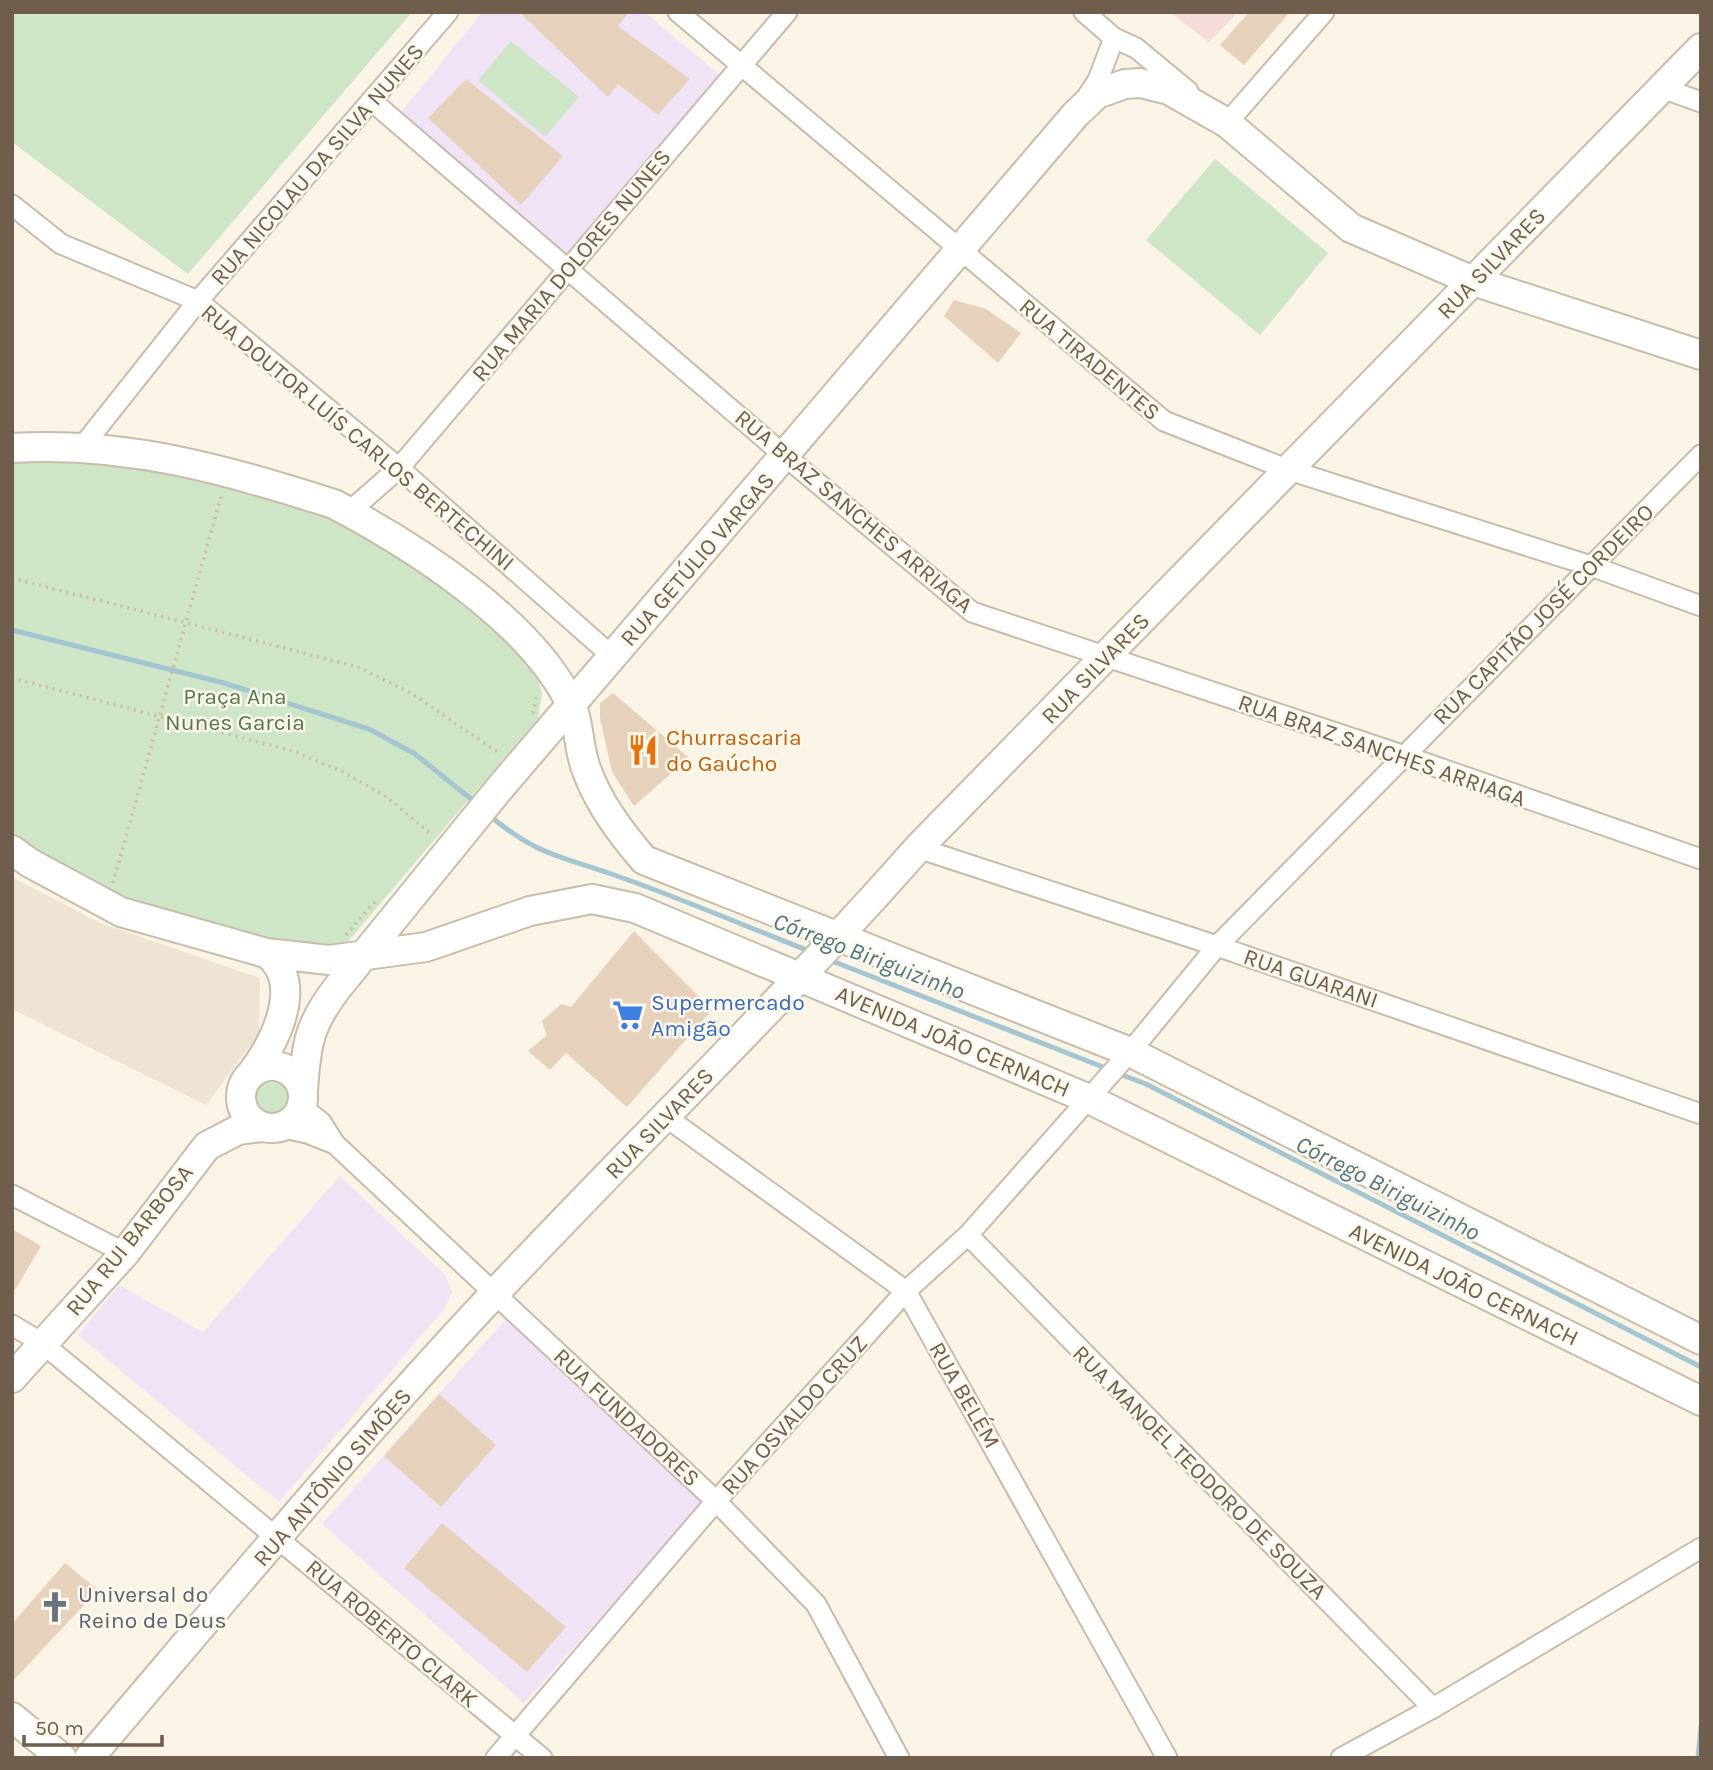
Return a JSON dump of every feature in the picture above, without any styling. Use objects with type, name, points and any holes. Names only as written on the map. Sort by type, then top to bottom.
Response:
[{"type":"street","name":"RUA NICOLAU DA SILVA NUNES","points":[[82,447],[198,301],[373,102],[448,12]]},
{"type":"street","name":"RUA TIRADENTES","points":[[678,12],[1164,421],[1289,470],[1591,566],[1701,606]]},
{"type":"street","name":"RUA MARIA DOLORES NUNES","points":[[349,512],[399,468],[567,267],[787,12]]},
{"type":"street","points":[[1084,12],[1114,38],[1136,48],[1351,228],[1473,281],[1701,355]]},
{"type":"street","points":[[1227,123],[1324,12]]},
{"type":"street","name":"RUA GETÚLIO VARGAS","points":[[302,1099],[306,1050],[318,1013],[470,823],[1075,115],[1098,80],[1114,38]]},
{"type":"street","name":"RUA SILVARES","points":[[495,1293],[819,957],[918,848],[1701,48]]},
{"type":"street","points":[[1075,115],[1104,91],[1140,83],[1169,90],[1227,123]]},
{"type":"street","points":[[1662,88],[1701,102]]},
{"type":"street","name":"RUA BRAZ SANCHES ARRIAGA","points":[[373,102],[785,456],[972,612],[1402,755],[1701,859]]},
{"type":"street","name":"RUA DOUTOR LUÍS CARLOS BERTECHINI","points":[[12,205],[61,244],[198,301],[399,468],[613,657]]},
{"type":"street","name":"AVENIDA JOÃO CERNACH","points":[[12,448],[82,447],[134,451],[219,468],[334,505],[394,537],[499,614],[552,671],[572,706],[586,771],[616,827],[644,860],[819,957],[1096,1090],[1701,1401]]},
{"type":"street","name":"RUA CAPITÃO JOSÉ CORDEIRO","points":[[1096,1090],[1217,946],[1402,755],[1701,455]]},
{"type":"street","name":"RUA GUARANI","points":[[918,848],[1217,946],[1701,1114]]},
{"type":"street","name":"AVENIDA JOÃO CERNACH","points":[[12,850],[30,863],[121,912],[266,953],[329,960],[426,947],[530,911],[592,899],[819,957],[1125,1056],[1701,1340]]},
{"type":"street","points":[[251,1074],[268,1066],[286,1069],[294,1075],[302,1099],[293,1120],[270,1127],[246,1113],[242,1104],[245,1082],[251,1074],[267,1055],[281,1018],[285,979],[275,959],[266,953]]},
{"type":"street","name":"RUA OSVALDO CRUZ","points":[[496,1758],[716,1501],[906,1291],[968,1235],[1096,1090]]},
{"type":"street","name":"RUA FUNDADORES","points":[[302,1099],[335,1144],[716,1501],[816,1604],[899,1758]]},
{"type":"street","name":"RUA BELÉM","points":[[666,1117],[906,1291],[1167,1758]]},
{"type":"street","name":"RUA FUNDADORES","points":[[270,1127],[307,1133],[335,1144]]},
{"type":"street","name":"RUA RUI BARBOSA","points":[[12,1378],[125,1253],[207,1146],[239,1130],[270,1127]]},
{"type":"street","points":[[12,1195],[125,1253]]},
{"type":"street","name":"RUA MANOEL TEODORO DE SOUZA","points":[[968,1235],[1433,1708]]},
{"type":"street","name":"RUA ANTÔNIO SIMÕES","points":[[89,1758],[278,1538],[495,1293]]},
{"type":"street","name":"RUA ROBERTO CLARK","points":[[12,1325],[42,1343],[542,1758]]},
{"type":"street","points":[[1341,1758],[1433,1708],[1701,1548]]},
{"type":"street","points":[[12,1717],[62,1758]]},
{"type":"path","points":[[111,889],[224,484]]},
{"type":"path","points":[[12,578],[358,667],[411,693],[500,754],[508,744]]},
{"type":"path","points":[[12,678],[293,751],[342,772],[387,797],[432,835]]},
{"type":"path","points":[[533,682],[537,694],[533,716]]},
{"type":"path","points":[[424,846],[440,827]]},
{"type":"path","points":[[343,939],[379,897]]},
{"type":"shaded area","points":[[482,12],[644,12],[722,77],[565,270],[394,121]]},
{"type":"shaded area","points":[[1170,12],[1238,12],[1209,42]]},
{"type":"shaded area","points":[[12,877],[100,923],[260,978],[259,1034],[206,1105],[12,1009]]},
{"type":"shaded area","points":[[340,1176],[445,1275],[452,1292],[444,1309],[279,1502],[78,1335],[119,1285],[203,1332]]},
{"type":"shaded area","points":[[507,1318],[708,1497],[524,1703],[322,1524]]},
{"type":"green space","points":[[12,12],[412,12],[188,274],[12,142]]},
{"type":"green space","points":[[511,41],[579,97],[545,137],[478,80]]},
{"type":"green space","points":[[1215,159],[1328,253],[1260,335],[1146,240]]},
{"type":"green space","name":"Praça Ana Nunes Garcia","points":[[12,458],[140,462],[334,513],[467,599],[535,668],[542,694],[538,718],[346,944],[316,948],[278,945],[113,896],[12,839]]},
{"type":"green space","points":[[274,1077],[287,1082],[292,1095],[287,1108],[274,1113],[261,1108],[256,1095],[261,1082]]},
{"type":"building","points":[[519,12],[629,12],[618,26],[690,79],[658,115],[618,84],[608,97]]},
{"type":"building","points":[[1249,12],[1290,12],[1244,65],[1220,45]]},
{"type":"building","points":[[466,79],[563,156],[521,205],[428,118]]},
{"type":"building","points":[[954,300],[986,309],[1021,333],[998,363],[944,316]]},
{"type":"building","name":"Churrascaria do Gaúcho","points":[[613,693],[689,758],[634,806],[612,772],[600,718],[600,703]]},
{"type":"building","name":"Supermercado Amigão","points":[[634,931],[712,1010],[627,1107],[566,1053],[550,1070],[528,1051],[547,1035],[542,1021],[561,1004],[571,1007]]},
{"type":"building","points":[[12,1229],[41,1246],[12,1295]]},
{"type":"building","points":[[439,1394],[496,1445],[441,1507],[384,1456]]},
{"type":"building","points":[[442,1523],[566,1627],[527,1672],[404,1568]]},
{"type":"building","name":"Universal do Reino de Deus","points":[[65,1563],[98,1590],[12,1682],[12,1624]]},
{"type":"waterway","name":"Córrego Biriguizinho","points":[[12,630],[224,683],[369,729],[415,754],[476,803]]},
{"type":"waterway","name":"Córrego Biriguizinho","points":[[488,814],[520,838],[549,853],[666,894],[812,952]]},
{"type":"waterway","name":"Córrego Biriguizinho","points":[[827,959],[1108,1069]]},
{"type":"waterway","name":"Córrego Biriguizinho","points":[[1117,1073],[1146,1084],[1701,1367]]},
{"type":"waterway","points":[[1698,1758],[1701,1727]]},
{"type":"place","name":"Churrascaria do Gaúcho","points":[[643,750]]},
{"type":"place","name":"Supermercado Amigão","points":[[628,1015]]},
{"type":"place","name":"Universal do Reino de Deus","points":[[55,1607]]}]
